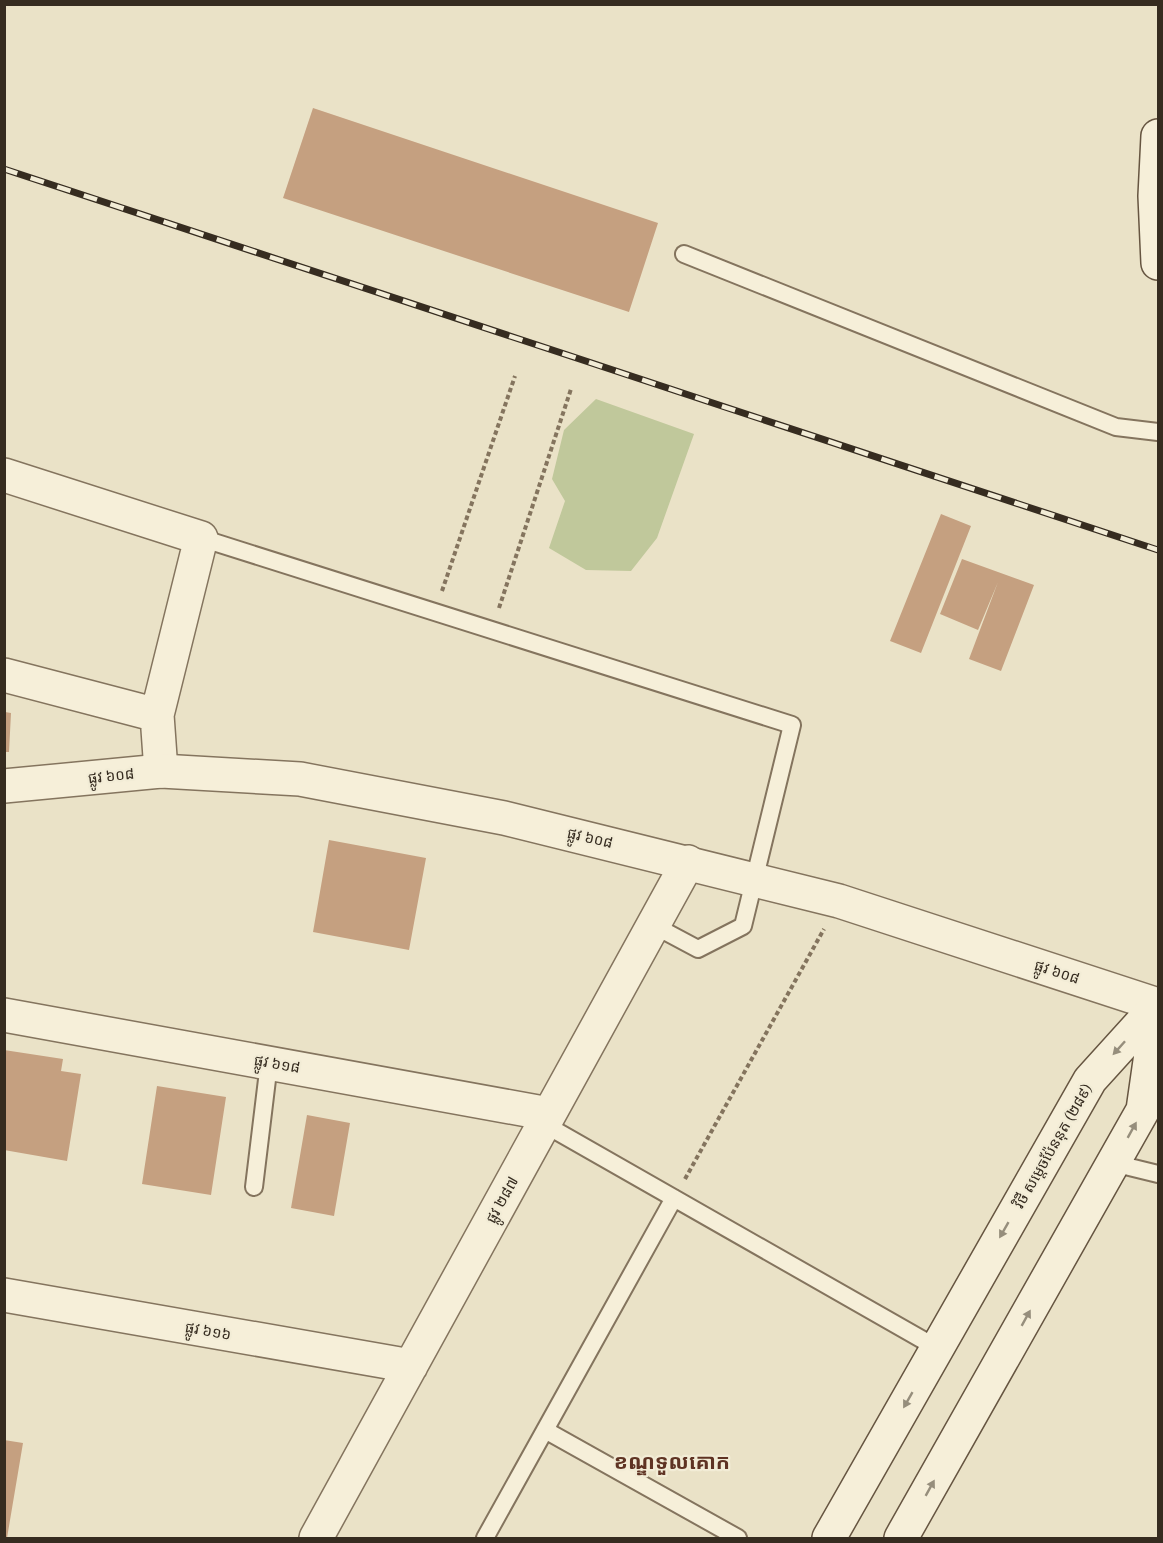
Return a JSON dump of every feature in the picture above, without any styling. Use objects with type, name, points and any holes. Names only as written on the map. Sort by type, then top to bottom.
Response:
[{"type":"street","points":[[1158,136],[1155,196],[1158,263]]},
{"type":"street","points":[[4,476],[201,538],[157,715],[161,771]]},
{"type":"street","points":[[4,675],[157,715]]},
{"type":"street","name":"ផ្លូវ ៦០៨","points":[[4,786],[161,771],[300,779],[504,818],[839,901],[1158,1005]]},
{"type":"street","name":"ផ្លូវ ២៨៧","points":[[316,1539],[688,862]]},
{"type":"street","points":[[901,1539],[1143,1110],[1158,1005]]},
{"type":"street","name":"វិថី សម្តេចប៉ែននុត (២៨៩)","points":[[830,1539],[1090,1080],[1158,1005]]},
{"type":"street","name":"ផ្លូវ ៦១៨","points":[[4,1015],[269,1063],[547,1119]]},
{"type":"street","name":"ផ្លូវ ៦១៦","points":[[4,1295],[411,1366]]},
{"type":"lane","points":[[684,254],[1116,427],[1158,432]]},
{"type":"lane","points":[[201,538],[792,725],[743,926],[698,949],[653,926]]},
{"type":"lane","points":[[254,1187],[269,1063]]},
{"type":"lane","points":[[547,1119],[674,1198],[937,1348]]},
{"type":"lane","points":[[1113,1163],[1158,1174]]},
{"type":"lane","points":[[485,1539],[674,1198]]},
{"type":"lane","points":[[545,1430],[738,1539]]},
{"type":"path","points":[[435,613],[515,376]]},
{"type":"path","points":[[492,631],[571,389]]},
{"type":"path","points":[[674,1198],[839,901]]},
{"type":"green space","points":[[596,399],[694,434],[657,538],[631,571],[586,570],[549,548],[565,501],[552,479],[564,430]]},
{"type":"building","points":[[313,108],[658,223],[629,312],[283,198]]},
{"type":"building","points":[[941,514],[971,526],[921,653],[890,641]]},
{"type":"building","points":[[962,559],[1034,585],[1001,671],[969,659],[998,582],[978,630],[940,614]]},
{"type":"building","points":[[5,712],[11,713],[9,752],[5,752]]},
{"type":"building","points":[[329,840],[426,858],[409,950],[313,932]]},
{"type":"building","points":[[4,1050],[63,1059],[61,1071],[81,1074],[67,1161],[4,1150]]},
{"type":"building","points":[[157,1086],[226,1097],[211,1195],[142,1184]]},
{"type":"building","points":[[307,1115],[350,1123],[334,1216],[291,1208]]},
{"type":"building","points":[[4,1440],[23,1443],[7,1538],[4,1538]]},
{"type":"railway","points":[[4,169],[1158,550]]},
{"type":"district","name":"ខណ្ឌទួលគោក","points":[[672,1462]]}]
